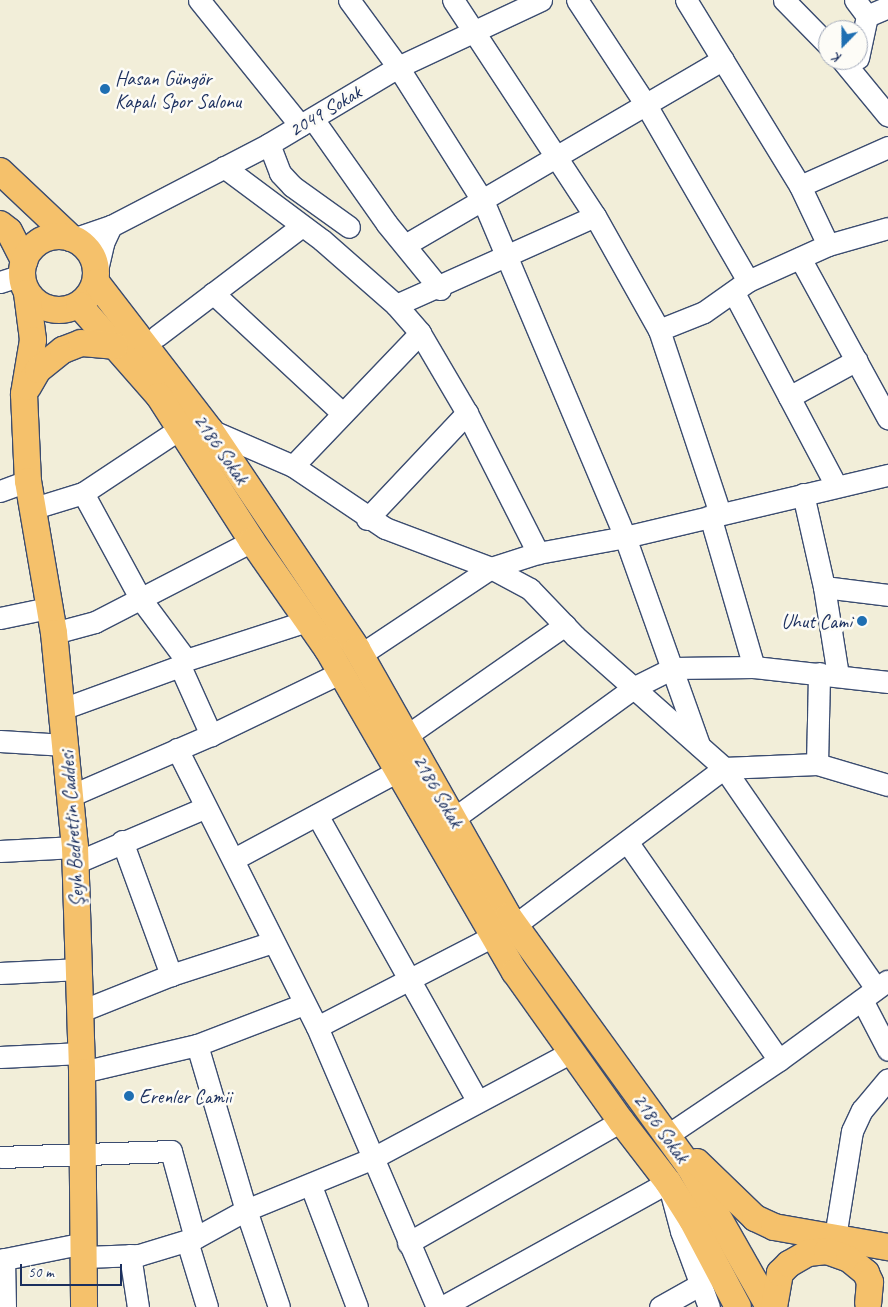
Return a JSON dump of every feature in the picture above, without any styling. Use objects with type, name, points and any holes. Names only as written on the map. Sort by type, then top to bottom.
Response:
[{"type":"main road","points":[[0,171],[72,238],[86,247],[97,276],[91,294],[72,308],[47,309],[18,278],[41,240],[53,236],[72,238]]},
{"type":"main road","name":"Şeyh Bedrettin Caddesi","points":[[0,224],[9,230],[32,355]]},
{"type":"main road","name":"2186 Sokak","points":[[97,276],[210,430],[360,655],[453,819],[504,931],[571,1052],[620,1121],[668,1182],[692,1220],[738,1307]]},
{"type":"main road","name":"Şeyh Bedrettin Caddesi","points":[[72,308],[47,328],[32,355],[24,394],[30,509],[54,633],[75,855],[81,1011],[84,1307]]},
{"type":"main road","name":"2186 Sokak","points":[[72,308],[115,346],[159,396],[178,430],[307,622],[340,673],[398,771],[504,931],[689,1166],[768,1307]]},
{"type":"main road","points":[[24,394],[38,370],[63,350],[81,343],[115,346]]},
{"type":"main road","points":[[666,1136],[755,1218],[793,1232],[835,1237],[888,1247]]},
{"type":"main road","points":[[774,1307],[780,1273],[797,1258],[821,1252],[837,1253],[859,1266],[870,1282],[866,1305]]},
{"type":"main road","points":[[866,1305],[888,1280]]},
{"type":"street","points":[[349,0],[398,67],[482,199],[625,537],[699,745]]},
{"type":"street","points":[[453,0],[595,216],[659,330],[715,514],[754,667]]},
{"type":"street","name":"2049 Sokak","points":[[72,238],[111,226],[269,144],[398,67],[541,0]]},
{"type":"street","points":[[577,0],[646,105],[741,287],[789,397],[836,486]]},
{"type":"street","points":[[686,0],[800,186],[828,245]]},
{"type":"street","points":[[784,0],[818,36]]},
{"type":"street","points":[[208,4],[307,122],[440,288]]},
{"type":"street","points":[[861,8],[888,7]]},
{"type":"street","points":[[405,245],[723,59]]},
{"type":"street","points":[[857,70],[888,116]]},
{"type":"street","points":[[269,144],[280,173],[292,186],[349,227]]},
{"type":"street","points":[[800,186],[888,148]]},
{"type":"street","points":[[224,168],[322,240],[396,306],[420,333],[467,413],[538,552]]},
{"type":"street","points":[[322,240],[380,212]]},
{"type":"street","points":[[396,306],[440,288],[595,216]]},
{"type":"street","points":[[97,276],[103,243],[111,226]]},
{"type":"street","points":[[156,336],[302,226]]},
{"type":"street","points":[[659,330],[704,312],[741,287],[828,245],[888,228]]},
{"type":"street","points":[[800,258],[856,360],[882,391],[888,419]]},
{"type":"street","points":[[213,293],[341,412]]},
{"type":"street","points":[[292,466],[341,412],[420,333]]},
{"type":"street","points":[[789,397],[856,360]]},
{"type":"street","points":[[367,519],[467,413]]},
{"type":"street","points":[[30,509],[82,493],[178,430]]},
{"type":"street","points":[[210,430],[292,466],[367,519],[491,568],[530,589],[565,625],[633,688],[724,768],[875,989],[888,1050]]},
{"type":"street","points":[[360,655],[491,568],[538,552],[625,537],[715,514],[888,475]]},
{"type":"street","points":[[0,491],[28,480]]},
{"type":"street","points":[[82,493],[140,598],[183,663],[211,735]]},
{"type":"street","points":[[802,494],[824,587],[828,674],[817,764]]},
{"type":"street","points":[[54,633],[95,622],[252,541]]},
{"type":"street","points":[[824,587],[888,595]]},
{"type":"street","points":[[0,618],[48,608]]},
{"type":"street","points":[[62,710],[183,663],[307,622]]},
{"type":"street","points":[[406,736],[565,625]]},
{"type":"street","points":[[453,819],[633,688],[673,668],[754,667],[888,682]]},
{"type":"street","points":[[70,796],[211,735],[340,673]]},
{"type":"street","points":[[0,741],[66,745]]},
{"type":"street","points":[[177,749],[317,1027],[371,1159],[437,1307]]},
{"type":"street","points":[[317,1027],[504,931],[628,843],[724,768],[817,764],[888,785]]},
{"type":"street","points":[[234,859],[398,771]]},
{"type":"street","points":[[0,851],[75,855],[122,841],[206,807]]},
{"type":"street","points":[[317,815],[411,978],[477,1100]]},
{"type":"street","points":[[122,841],[170,975]]},
{"type":"street","points":[[628,843],[779,1060]]},
{"type":"street","points":[[81,1011],[170,975],[273,942]]},
{"type":"street","points":[[0,973],[80,969]]},
{"type":"street","points":[[666,1136],[779,1060],[875,989]]},
{"type":"street","points":[[0,1057],[82,1062],[197,1045],[304,1004]]},
{"type":"street","points":[[197,1045],[246,1210],[279,1307]]},
{"type":"street","points":[[5,1307],[2,1259],[84,1250],[130,1255],[191,1239],[246,1210],[311,1186],[371,1159],[477,1100],[571,1052]]},
{"type":"street","points":[[835,1237],[852,1131],[862,1110],[888,1079]]},
{"type":"street","points":[[408,1243],[620,1121]]},
{"type":"street","points":[[0,1157],[171,1151],[207,1307]]},
{"type":"street","points":[[442,1307],[668,1182],[681,1231],[709,1307]]},
{"type":"street","points":[[311,1186],[356,1307]]},
{"type":"street","points":[[130,1255],[138,1307]]},
{"type":"street","points":[[660,1307],[701,1284]]},
{"type":"place","name":"Hasan Güngör Kapalı Spor Salonu","points":[[105,89]]},
{"type":"place","name":"Uhut Cami","points":[[862,621]]},
{"type":"place","name":"Erenler Camii","points":[[129,1096]]}]
